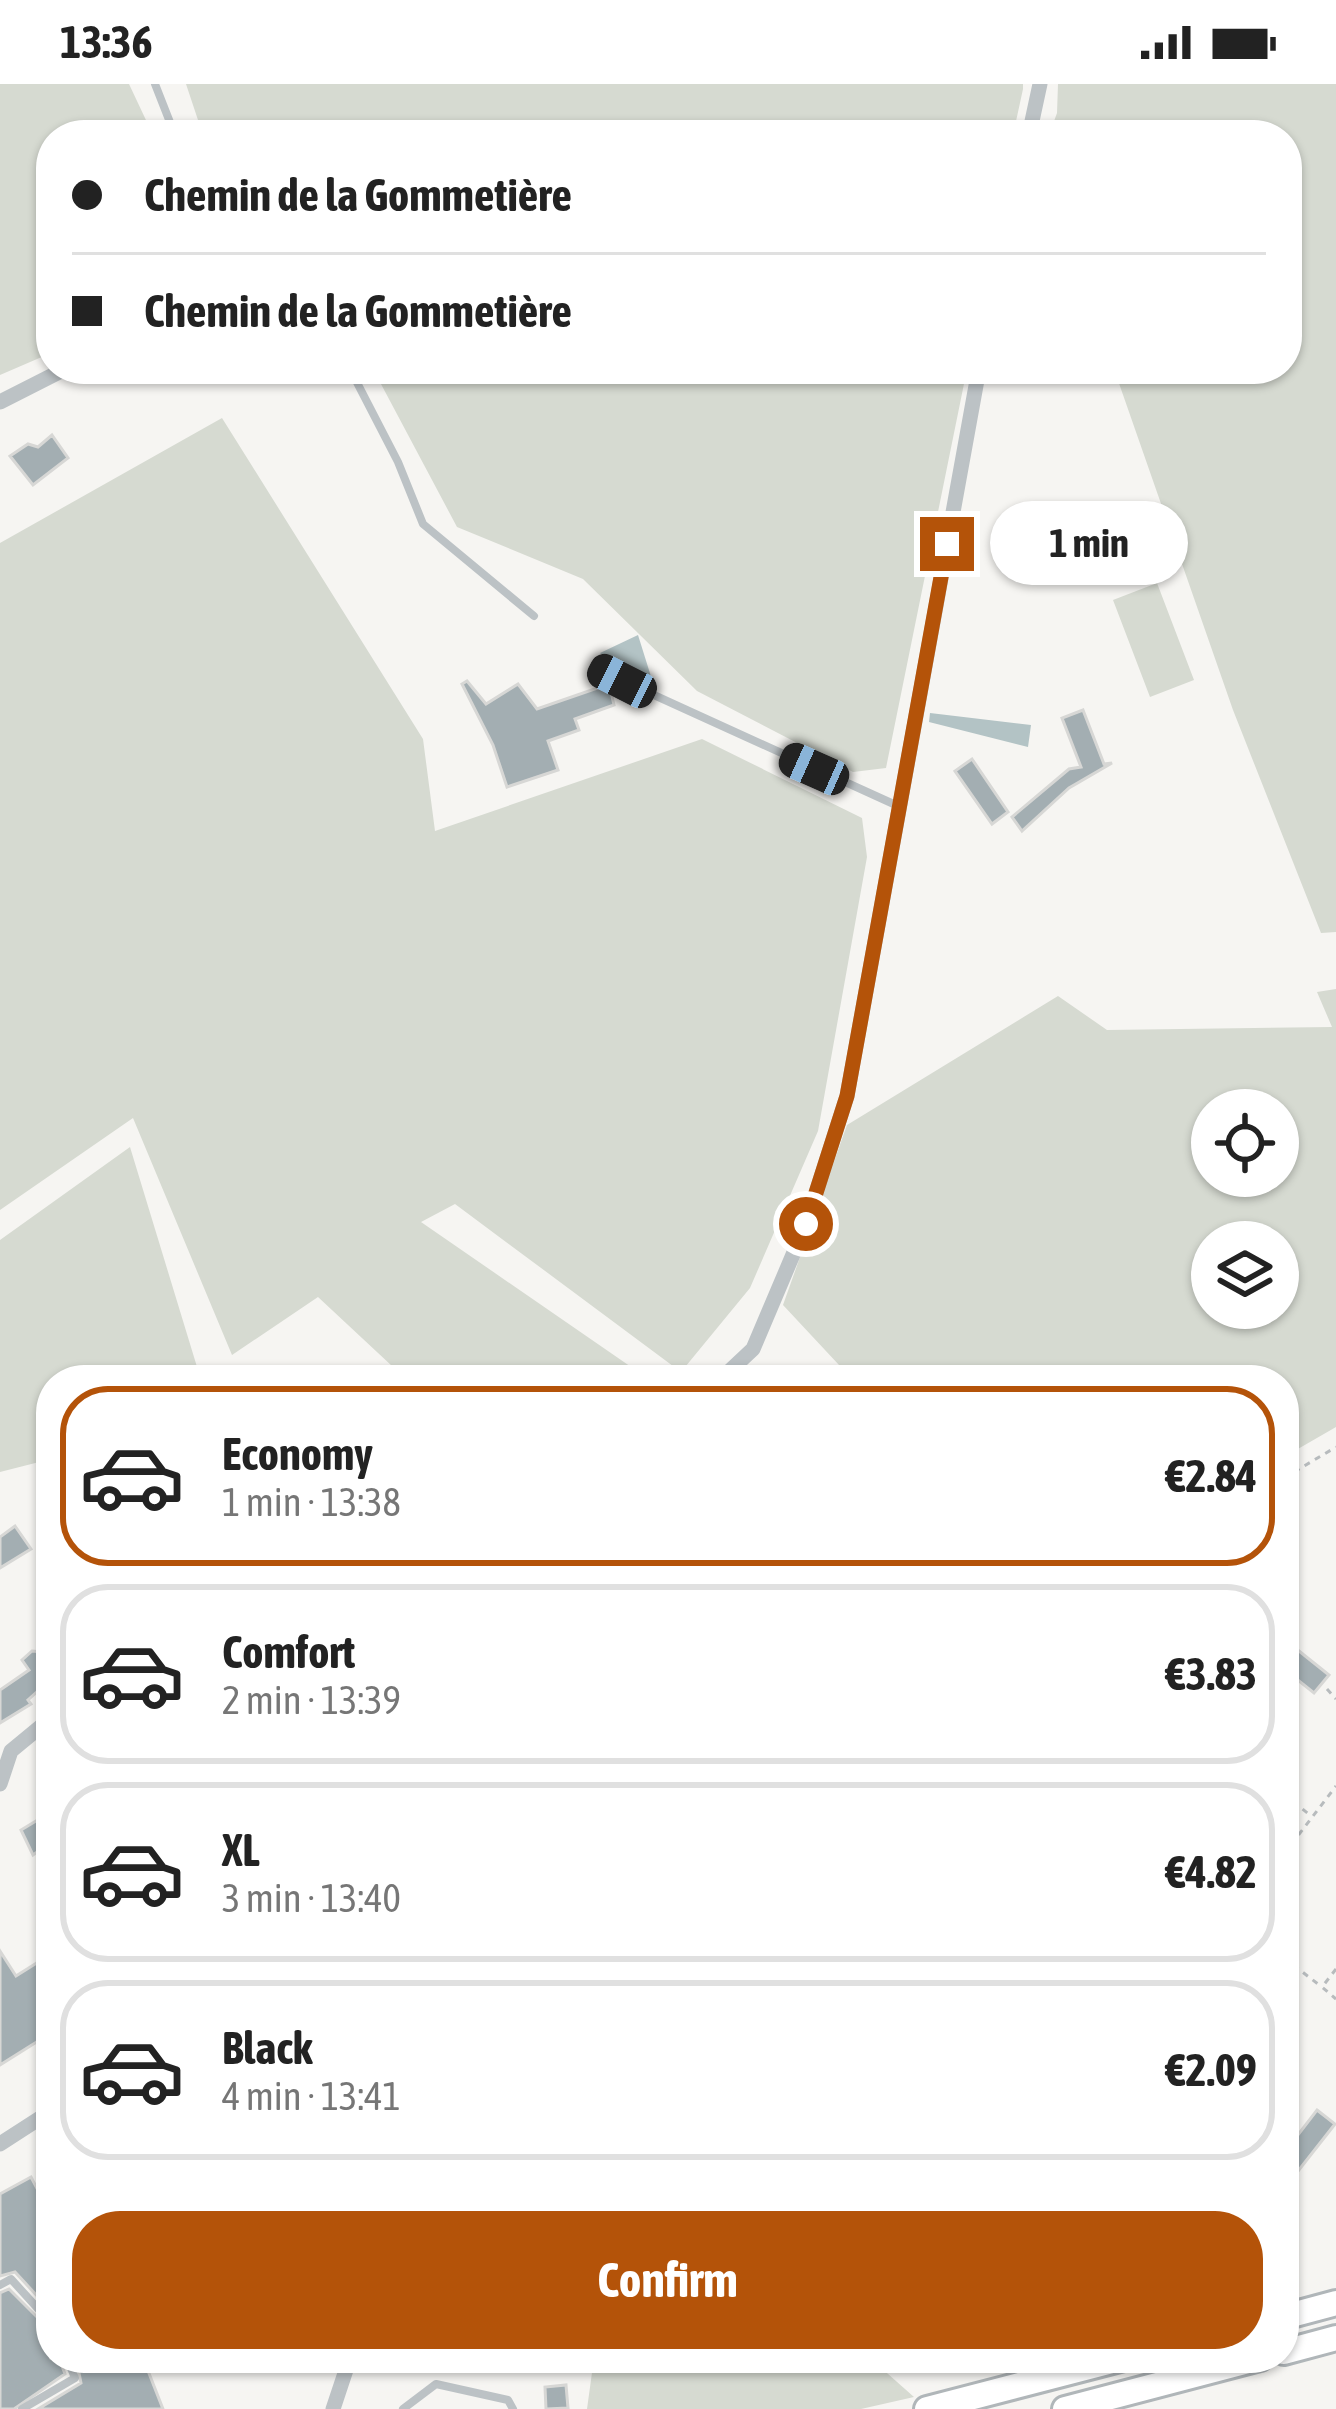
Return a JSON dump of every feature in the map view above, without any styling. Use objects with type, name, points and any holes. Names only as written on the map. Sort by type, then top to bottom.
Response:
[{"type":"main road","points":[[1299,2313],[1336,2303]]},
{"type":"main road","points":[[1299,2348],[1336,2338]]},
{"type":"main road","points":[[927,2409],[1066,2373]]},
{"type":"main road","points":[[1065,2409],[1203,2373]]},
{"type":"street","points":[[1032,120],[1040,84]]},
{"type":"street","points":[[0,402],[36,383]]},
{"type":"street","points":[[736,1365],[753,1349],[806,1224],[847,1096],[976,384]]},
{"type":"street","points":[[1,1784],[11,1751],[36,1730]]},
{"type":"street","points":[[0,2144],[36,2120]]},
{"type":"street","points":[[333,2409],[345,2373]]},
{"type":"lane","points":[[155,84],[169,120]]},
{"type":"lane","points":[[358,384],[423,524],[534,616]]},
{"type":"lane","points":[[599,670],[899,807]]},
{"type":"lane","points":[[0,2285],[11,2279],[36,2306]]},
{"type":"lane","points":[[22,2409],[75,2378],[73,2373]]},
{"type":"lane","points":[[403,2409],[436,2384],[508,2400],[513,2409]]},
{"type":"path","points":[[1299,1469],[1336,1448]]},
{"type":"path","points":[[1327,1689],[1336,1699]]},
{"type":"path","points":[[1299,1834],[1336,1786]]},
{"type":"path","points":[[1299,1806],[1312,1817]]},
{"type":"path","points":[[1299,1970],[1336,1999]]},
{"type":"path","points":[[1322,1988],[1336,1970]]},
{"type":"shaded area","points":[[0,84],[129,84],[146,120],[36,120],[36,359],[0,375]]},
{"type":"shaded area","points":[[186,84],[1023,84],[1016,120],[198,120]]},
{"type":"shaded area","points":[[1058,84],[1336,84],[1336,932],[1321,933],[1233,710],[1119,384],[1302,384],[1302,120],[1054,120]]},
{"type":"shaded area","points":[[381,384],[964,384],[886,768],[853,772],[697,691],[583,579],[457,527]]},
{"type":"shaded area","points":[[222,418],[423,739],[435,831],[702,739],[862,818],[867,857],[818,1131],[750,1288],[687,1365],[672,1365],[455,1204],[421,1222],[628,1365],[391,1365],[318,1297],[232,1355],[133,1118],[0,1210],[0,543]]},
{"type":"shaded area","points":[[1157,583],[1194,680],[1150,697],[1113,600]]},
{"type":"shaded area","points":[[638,635],[653,683],[617,671],[600,653]]},
{"type":"shaded area","points":[[930,713],[1031,725],[1028,747],[929,722]]},
{"type":"shaded area","points":[[1336,989],[1336,1427],[1299,1448],[1299,1365],[839,1365],[783,1305],[847,1125],[1058,996],[1107,1030],[1332,1027],[1317,992]]},
{"type":"shaded area","points":[[130,1147],[196,1365],[36,1365],[36,1463],[0,1472],[0,1240]]},
{"type":"shaded area","points":[[592,2373],[887,2373],[914,2397],[861,2409],[587,2409]]},
{"type":"building","points":[[52,435],[68,458],[33,485],[10,456],[28,444],[38,447]]},
{"type":"building","points":[[467,681],[486,704],[518,684],[537,709],[609,684],[614,705],[575,719],[579,730],[548,741],[558,770],[507,787],[493,745],[462,684]]},
{"type":"building","points":[[1083,710],[1104,764],[1112,763],[1069,788],[1022,831],[1012,817],[1069,769],[1081,767],[1062,718]]},
{"type":"building","points":[[972,759],[1008,812],[992,824],[955,771]]},
{"type":"building","points":[[15,1526],[31,1549],[0,1568],[0,1537]]},
{"type":"building","points":[[36,1651],[36,1693],[28,1700],[31,1704],[0,1723],[0,1690],[29,1670],[22,1660]]},
{"type":"building","points":[[1299,1651],[1329,1675],[1314,1693],[1299,1681]]},
{"type":"building","points":[[36,1821],[33,1855],[21,1830]]},
{"type":"building","points":[[0,1951],[16,1976],[36,1963],[36,2042],[0,2065]]},
{"type":"building","points":[[1317,2110],[1335,2124],[1299,2170],[1299,2133]]},
{"type":"building","points":[[31,2177],[36,2186],[36,2295],[15,2272],[0,2276],[0,2194]]},
{"type":"building","points":[[9,2289],[36,2316],[36,2373],[65,2374],[14,2409],[0,2409],[0,2293]]},
{"type":"building","points":[[79,2373],[149,2373],[163,2409],[38,2409],[81,2383]]},
{"type":"building","points":[[566,2385],[568,2408],[546,2409],[545,2387]]},
{"type":"route","points":[[806,1224],[847,1096],[947,544]]}]
